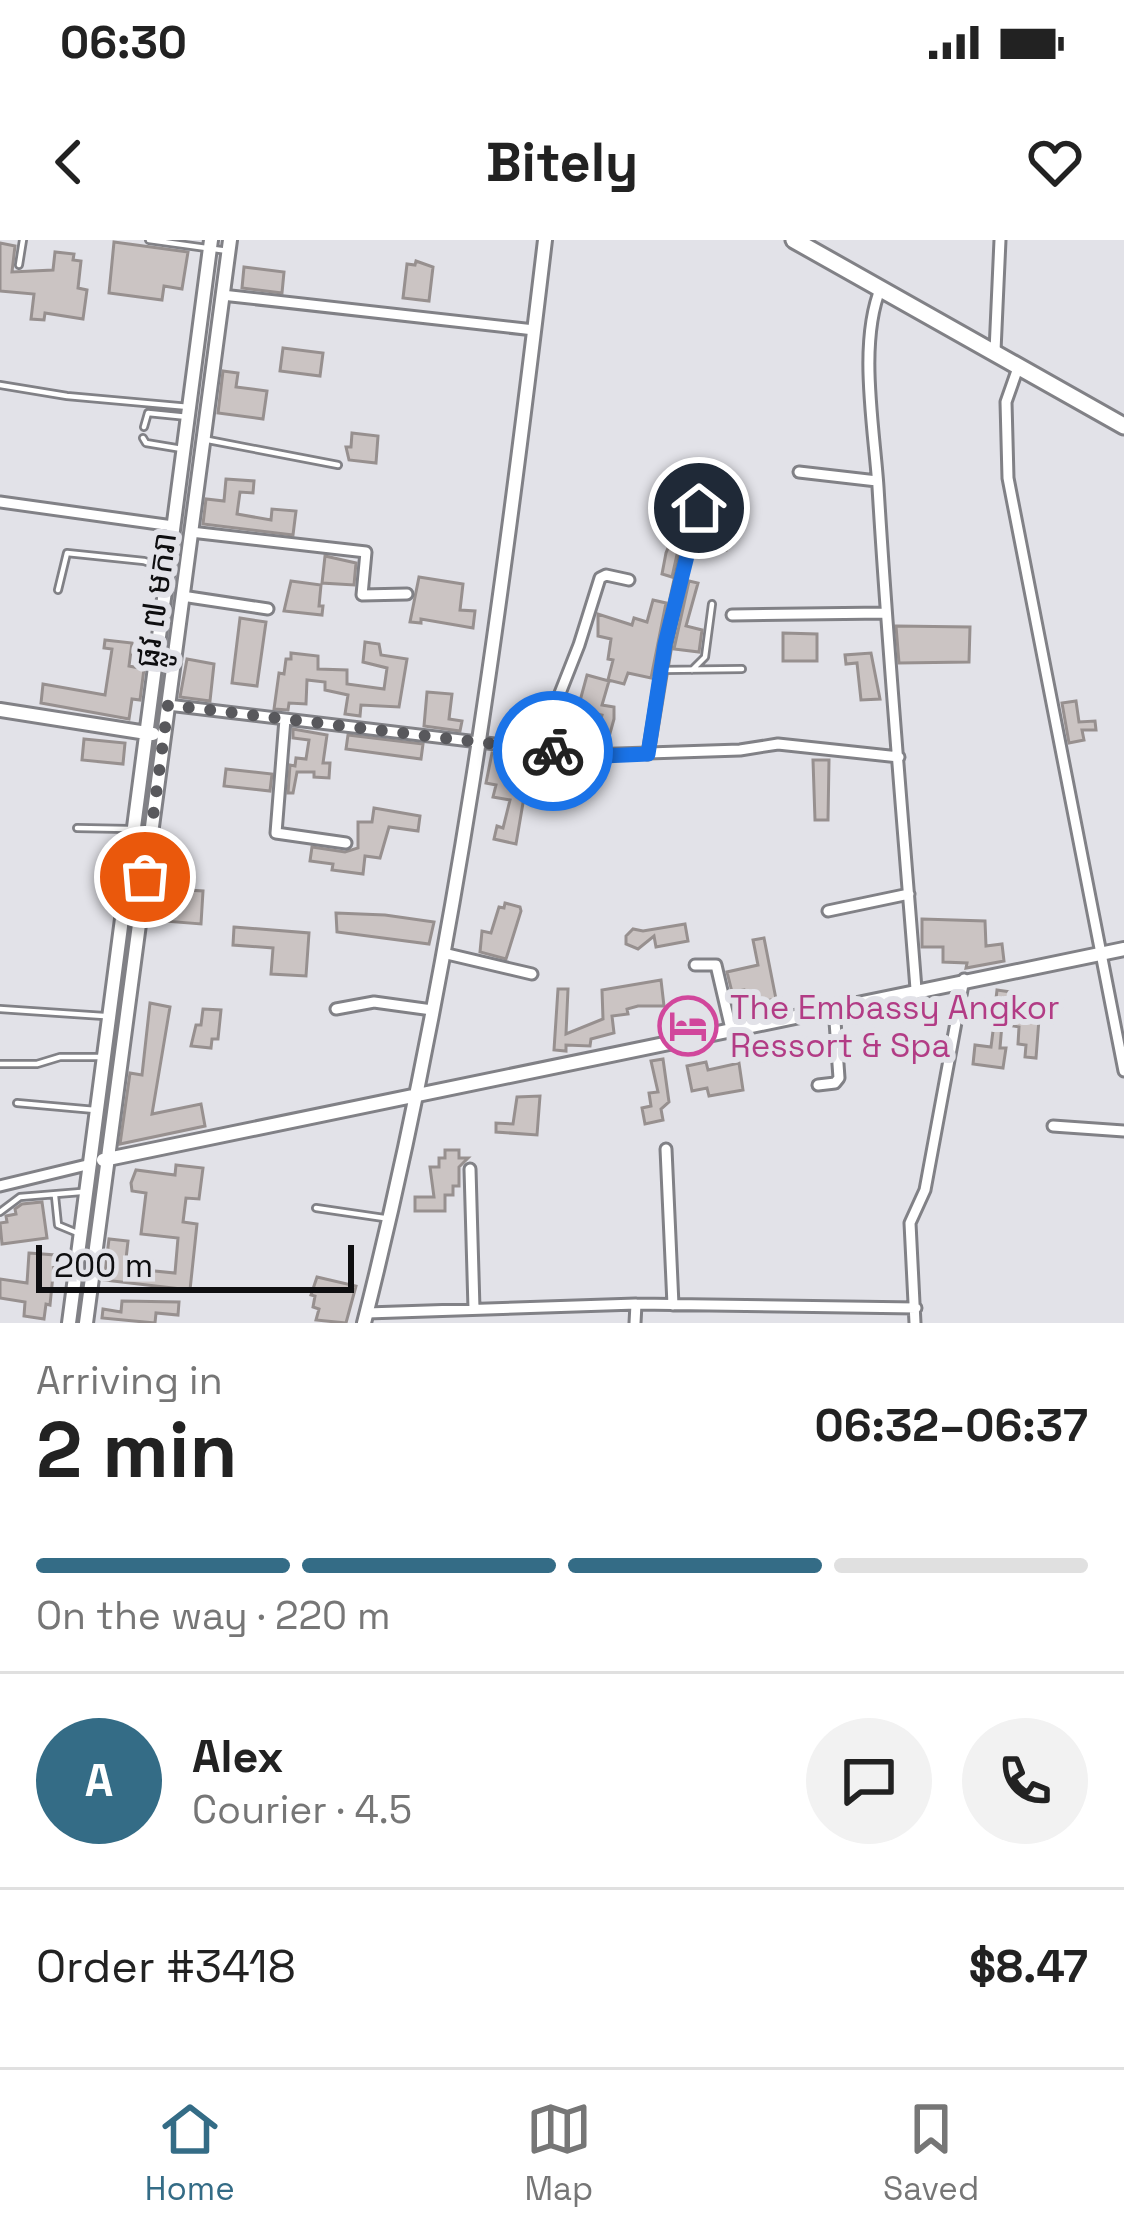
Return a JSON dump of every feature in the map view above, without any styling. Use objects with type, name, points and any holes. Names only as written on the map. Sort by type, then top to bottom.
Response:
[{"type":"highway","points":[[794,240],[1124,425]]},
{"type":"street","points":[[545,240],[479,741],[416,1096],[366,1318],[636,1304],[916,1308]]},
{"type":"street","points":[[995,351],[1000,240]]},
{"type":"street","name":"ផ្លូវ ៧ មករា","points":[[69,1323],[210,244]]},
{"type":"street","name":"ផ្លូវ ៧ មករា","points":[[86,1323],[229,245]]},
{"type":"street","points":[[880,287],[870,320],[878,482],[916,989]]},
{"type":"street","points":[[222,295],[534,330]]},
{"type":"street","points":[[1019,365],[1006,402],[1008,478],[1124,1071]]},
{"type":"street","points":[[799,472],[878,482]]},
{"type":"street","points":[[648,754],[690,535],[706,496]]},
{"type":"street","points":[[0,502],[173,526]]},
{"type":"street","points":[[191,532],[367,552],[362,595],[407,594]]},
{"type":"street","points":[[538,749],[600,578],[629,580]]},
{"type":"street","points":[[182,596],[268,609]]},
{"type":"street","points":[[732,615],[886,613]]},
{"type":"street","points":[[168,705],[603,756],[778,744],[899,758]]},
{"type":"street","points":[[0,710],[164,736]]},
{"type":"street","points":[[285,719],[276,833],[346,843]]},
{"type":"street","points":[[828,911],[909,894]]},
{"type":"street","points":[[0,1186],[108,1158],[1124,949]]},
{"type":"street","points":[[442,953],[532,974]]},
{"type":"street","points":[[695,965],[716,964],[731,1029]]},
{"type":"street","points":[[915,1323],[910,1222],[925,1190],[964,980]]},
{"type":"street","points":[[336,1009],[374,1002],[431,1010]]},
{"type":"street","points":[[818,1085],[839,1078],[834,1007]]},
{"type":"street","points":[[1053,1126],[1124,1131]]},
{"type":"street","points":[[666,1149],[673,1305]]},
{"type":"street","points":[[470,1169],[474,1310]]},
{"type":"street","points":[[634,1323],[636,1304]]},
{"type":"lane","points":[[19,265],[23,240]]},
{"type":"lane","points":[[149,240],[229,245]]},
{"type":"lane","points":[[0,385],[188,412]]},
{"type":"lane","points":[[144,427],[148,413],[188,412]]},
{"type":"lane","points":[[142,439],[183,450]]},
{"type":"lane","points":[[203,439],[338,465]]},
{"type":"lane","points":[[58,590],[67,553],[168,568]]},
{"type":"lane","points":[[692,670],[705,657],[712,604]]},
{"type":"lane","points":[[662,670],[742,669]]},
{"type":"lane","points":[[77,827],[134,829]]},
{"type":"lane","points":[[0,1009],[109,1016]]},
{"type":"lane","points":[[0,1064],[104,1058]]},
{"type":"lane","points":[[17,1103],[97,1110]]},
{"type":"lane","points":[[0,1212],[20,1197],[86,1192]]},
{"type":"lane","points":[[56,1194],[58,1225],[81,1233]]},
{"type":"lane","points":[[316,1208],[389,1219]]},
{"type":"building","points":[[114,242],[188,252],[182,289],[164,286],[162,300],[109,293]]},
{"type":"building","points":[[0,243],[15,246],[12,272],[53,270],[55,252],[74,254],[73,260],[81,261],[78,288],[87,290],[83,319],[45,313],[44,320],[31,319],[34,294],[0,291]]},
{"type":"building","points":[[416,261],[433,267],[429,301],[403,298],[407,264]]},
{"type":"building","points":[[244,267],[284,272],[282,293],[242,288]]},
{"type":"building","points":[[283,348],[323,353],[320,376],[280,371]]},
{"type":"building","points":[[223,371],[238,373],[236,387],[267,391],[263,419],[218,413]]},
{"type":"building","points":[[352,433],[378,436],[376,463],[349,460],[346,447],[351,447]]},
{"type":"building","points":[[700,469],[711,473],[682,532],[672,577],[662,574],[666,553]]},
{"type":"building","points":[[226,479],[254,481],[253,493],[240,492],[237,514],[271,520],[272,509],[296,511],[293,535],[203,524],[206,499],[224,501]]},
{"type":"building","points":[[714,493],[733,497],[726,550],[705,546],[707,531],[702,530]]},
{"type":"building","points":[[325,556],[356,563],[354,585],[322,583]]},
{"type":"building","points":[[419,577],[463,584],[460,610],[475,611],[473,628],[421,619],[421,623],[410,622]]},
{"type":"building","points":[[291,581],[321,585],[322,615],[284,611]]},
{"type":"building","points":[[689,581],[698,583],[686,626],[702,630],[699,652],[674,649]]},
{"type":"building","points":[[653,600],[666,603],[651,678],[628,673],[624,684],[608,680],[611,639],[598,636],[598,614],[632,625],[634,618],[647,622]]},
{"type":"building","points":[[240,618],[266,622],[257,686],[232,683]]},
{"type":"building","points":[[896,626],[970,627],[969,662],[899,663]]},
{"type":"building","points":[[783,633],[817,634],[817,661],[783,661]]},
{"type":"building","points":[[105,640],[132,643],[129,666],[144,669],[140,700],[132,699],[129,719],[41,703],[43,684],[105,695],[112,649],[104,648]]},
{"type":"building","points":[[365,642],[379,644],[381,655],[407,659],[399,707],[361,705],[360,716],[345,714],[348,695],[325,690],[325,682],[307,680],[306,704],[289,703],[288,710],[274,709],[279,673],[284,674],[291,653],[318,656],[318,669],[347,670],[347,684],[384,689],[387,668],[363,662]]},
{"type":"building","points":[[871,653],[880,699],[861,700],[857,663],[846,664],[845,655]]},
{"type":"building","points":[[187,659],[214,664],[210,701],[180,697]]},
{"type":"building","points":[[587,675],[609,681],[602,705],[614,707],[614,719],[604,739],[596,736],[602,715],[567,707],[569,698],[580,701]]},
{"type":"building","points":[[427,692],[452,694],[449,719],[462,721],[460,731],[424,726]]},
{"type":"building","points":[[1076,701],[1079,722],[1095,721],[1096,730],[1082,730],[1084,740],[1069,743],[1062,703]]},
{"type":"building","points":[[293,729],[327,735],[323,763],[330,763],[329,778],[297,772],[293,793],[288,793],[290,765],[295,766],[296,758],[306,759],[309,740],[293,738]]},
{"type":"building","points":[[348,735],[423,744],[421,759],[346,749]]},
{"type":"building","points":[[84,739],[125,743],[123,764],[82,760]]},
{"type":"building","points":[[492,753],[530,762],[516,844],[494,839],[497,826],[503,828],[510,800],[493,797],[496,785],[486,783]]},
{"type":"building","points":[[813,760],[829,760],[828,820],[815,820]]},
{"type":"building","points":[[226,769],[272,774],[270,791],[224,786]]},
{"type":"building","points":[[374,808],[420,816],[418,831],[389,827],[380,858],[365,856],[363,874],[310,861],[312,847],[345,852],[358,848],[358,822],[372,822]]},
{"type":"building","points":[[154,888],[203,891],[201,924],[151,920]]},
{"type":"building","points":[[505,903],[521,911],[506,959],[480,952],[482,931],[491,933],[499,907],[504,908]]},
{"type":"building","points":[[336,913],[434,922],[429,944],[337,932]]},
{"type":"building","points":[[922,919],[985,921],[986,946],[1002,944],[1004,961],[966,968],[967,963],[943,962],[943,947],[922,947]]},
{"type":"building","points":[[685,924],[688,941],[656,947],[654,936],[638,949],[626,944],[633,929]]},
{"type":"building","points":[[234,927],[309,933],[306,976],[271,974],[273,948],[233,945]]},
{"type":"building","points":[[764,938],[776,999],[747,1005],[744,990],[732,992],[727,972],[758,965],[753,940]]},
{"type":"building","points":[[661,980],[664,1006],[627,1009],[628,1014],[612,1016],[614,1033],[591,1039],[590,1046],[566,1045],[566,1051],[554,1050],[558,989],[568,989],[566,1034],[603,1019],[602,990]]},
{"type":"building","points":[[997,990],[1011,992],[1007,1017],[1039,1019],[1036,1058],[1025,1057],[1026,1045],[1018,1044],[1019,1027],[1002,1024],[1003,1068],[973,1064],[975,1045],[991,1047],[994,1023],[983,1022],[984,1015],[994,1016]]},
{"type":"building","points":[[150,1003],[170,1007],[152,1114],[201,1104],[205,1126],[120,1144],[130,1073],[142,1075]]},
{"type":"building","points":[[203,1009],[221,1010],[218,1039],[212,1039],[211,1048],[191,1046]]},
{"type":"building","points":[[663,1059],[669,1102],[661,1109],[663,1120],[645,1124],[642,1108],[651,1106],[649,1093],[658,1092],[651,1061]]},
{"type":"building","points":[[706,1062],[708,1070],[739,1063],[743,1090],[709,1096],[707,1088],[692,1091],[687,1066]]},
{"type":"building","points":[[540,1096],[537,1135],[496,1132],[496,1123],[513,1124],[517,1097]]},
{"type":"building","points":[[445,1150],[459,1150],[459,1158],[468,1158],[459,1167],[459,1186],[453,1186],[453,1195],[445,1195],[445,1211],[415,1211],[415,1197],[434,1197],[430,1167],[439,1167]]},
{"type":"building","points":[[176,1165],[203,1168],[199,1199],[186,1198],[183,1222],[197,1224],[190,1290],[104,1280],[109,1239],[128,1241],[125,1268],[175,1273],[178,1238],[141,1234],[146,1193],[132,1191],[131,1183],[136,1170],[175,1175]]},
{"type":"building","points":[[42,1202],[47,1238],[2,1244],[0,1223],[7,1222],[6,1216],[16,1214],[22,1204]]},
{"type":"building","points":[[29,1253],[55,1255],[44,1319],[24,1316],[25,1302],[0,1298],[0,1279],[27,1283]]},
{"type":"building","points":[[317,1277],[356,1286],[346,1323],[316,1320],[319,1309],[313,1307],[315,1296],[311,1295]]},
{"type":"building","points":[[122,1301],[179,1302],[178,1315],[156,1313],[155,1323],[102,1318],[103,1309],[121,1312]]},
{"type":"way so far","points":[[145,877],[168,705],[553,751]]},
{"type":"place","name":"The Embassy Angkor Ressort & Spa","points":[[688,1026]]},
{"type":"route","points":[[553,751],[648,754],[665,644],[699,508]]}]
